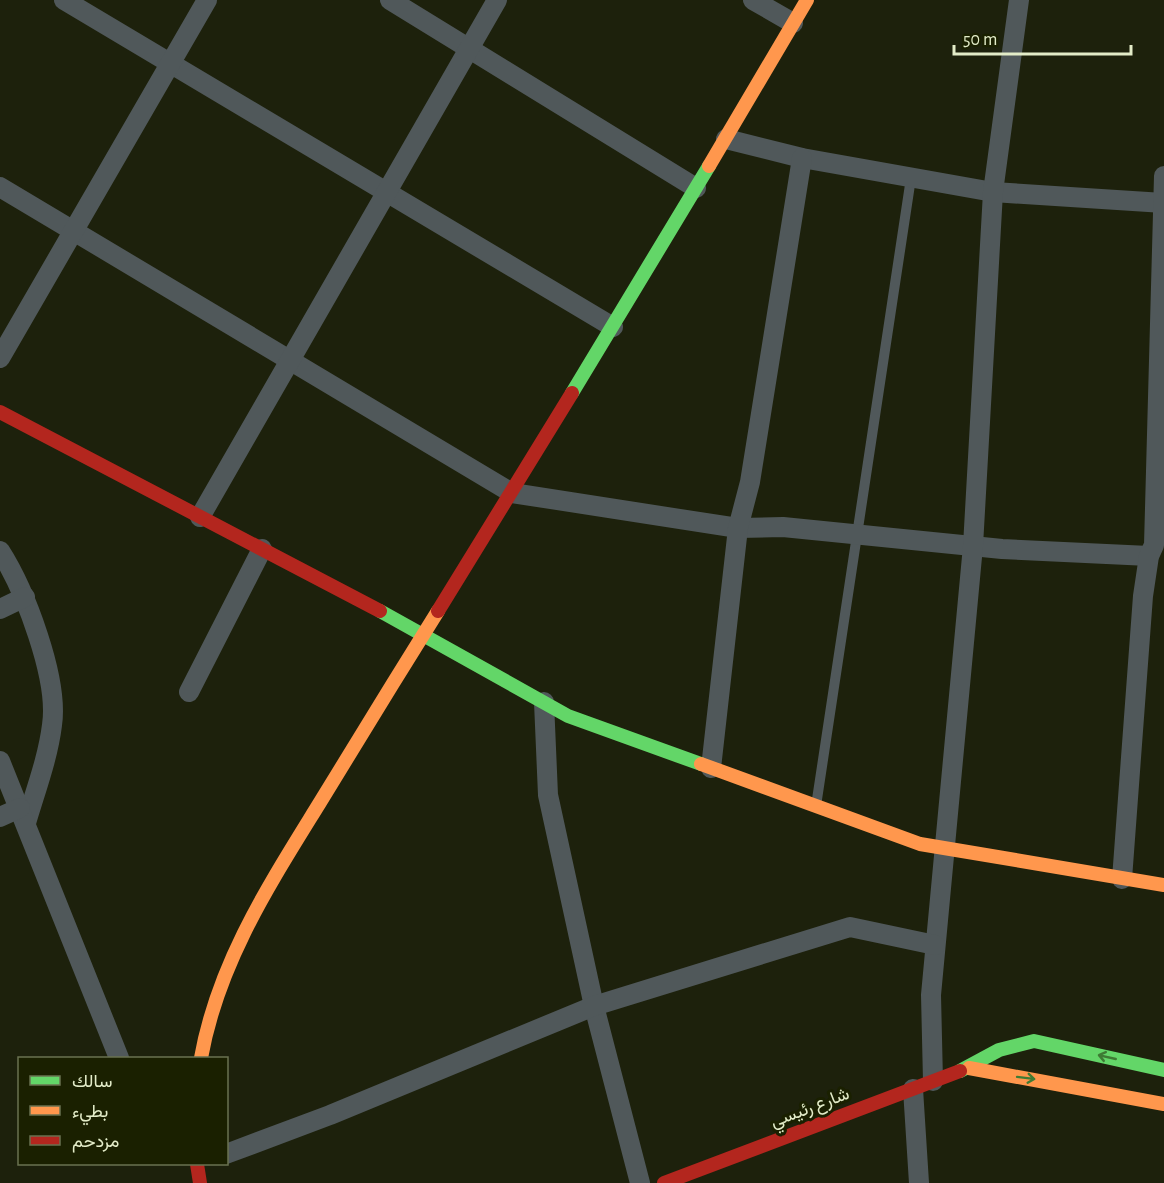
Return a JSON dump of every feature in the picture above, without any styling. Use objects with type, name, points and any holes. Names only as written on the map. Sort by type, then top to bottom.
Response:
[{"type":"main road","points":[[201,1057],[213,1004],[239,938],[613,327],[807,0]]},
{"type":"main road","points":[[0,412],[425,634],[568,716],[921,844],[1164,885]]},
{"type":"main road","name":"شارع رئيسي","points":[[664,1183],[969,1068],[1001,1048],[1034,1041],[1164,1070]]},
{"type":"main road","points":[[969,1068],[1164,1104]]},
{"type":"street","points":[[64,0],[613,327]]},
{"type":"street","points":[[0,358],[207,0]]},
{"type":"street","points":[[390,0],[696,188]]},
{"type":"street","points":[[200,517],[496,0]]},
{"type":"street","points":[[753,0],[793,23]]},
{"type":"street","points":[[933,1081],[931,995],[973,546],[993,192],[1019,0]]},
{"type":"street","points":[[726,139],[802,158],[993,192],[1164,203]]},
{"type":"street","points":[[711,768],[738,528],[750,482],[802,158]]},
{"type":"street","points":[[1122,879],[1143,596],[1156,548],[1164,176]]},
{"type":"street","points":[[0,187],[512,493],[738,528],[783,527],[973,546],[1156,548]]},
{"type":"street","points":[[189,692],[262,549]]},
{"type":"street","points":[[0,551],[25,597],[50,680],[53,724],[23,816]]},
{"type":"street","points":[[0,609],[25,597]]},
{"type":"street","points":[[544,702],[548,795],[594,1006],[640,1183]]},
{"type":"street","points":[[0,761],[118,1057]]},
{"type":"street","points":[[0,817],[23,816]]},
{"type":"street","points":[[228,1153],[330,1115],[594,1006],[850,927],[935,945]]},
{"type":"street","points":[[913,1089],[919,1183]]},
{"type":"lane","points":[[816,806],[911,178]]},
{"type":"traffic: fast","points":[[572,393],[709,166]]},
{"type":"traffic: fast","points":[[380,611],[568,716],[701,764]]},
{"type":"traffic: fast","points":[[960,1071],[999,1050],[1034,1041],[1164,1070]]},
{"type":"traffic: slow","points":[[709,166],[807,0]]},
{"type":"traffic: slow","points":[[201,1057],[220,990],[233,957],[264,895],[438,611]]},
{"type":"traffic: slow","points":[[701,764],[920,844],[1164,885]]},
{"type":"traffic: slow","points":[[969,1068],[1164,1104]]},
{"type":"traffic: jam","points":[[438,611],[572,393]]},
{"type":"traffic: jam","points":[[0,412],[380,611]]},
{"type":"traffic: jam","points":[[664,1183],[960,1071]]},
{"type":"traffic: jam","points":[[197,1165],[200,1183]]}]
